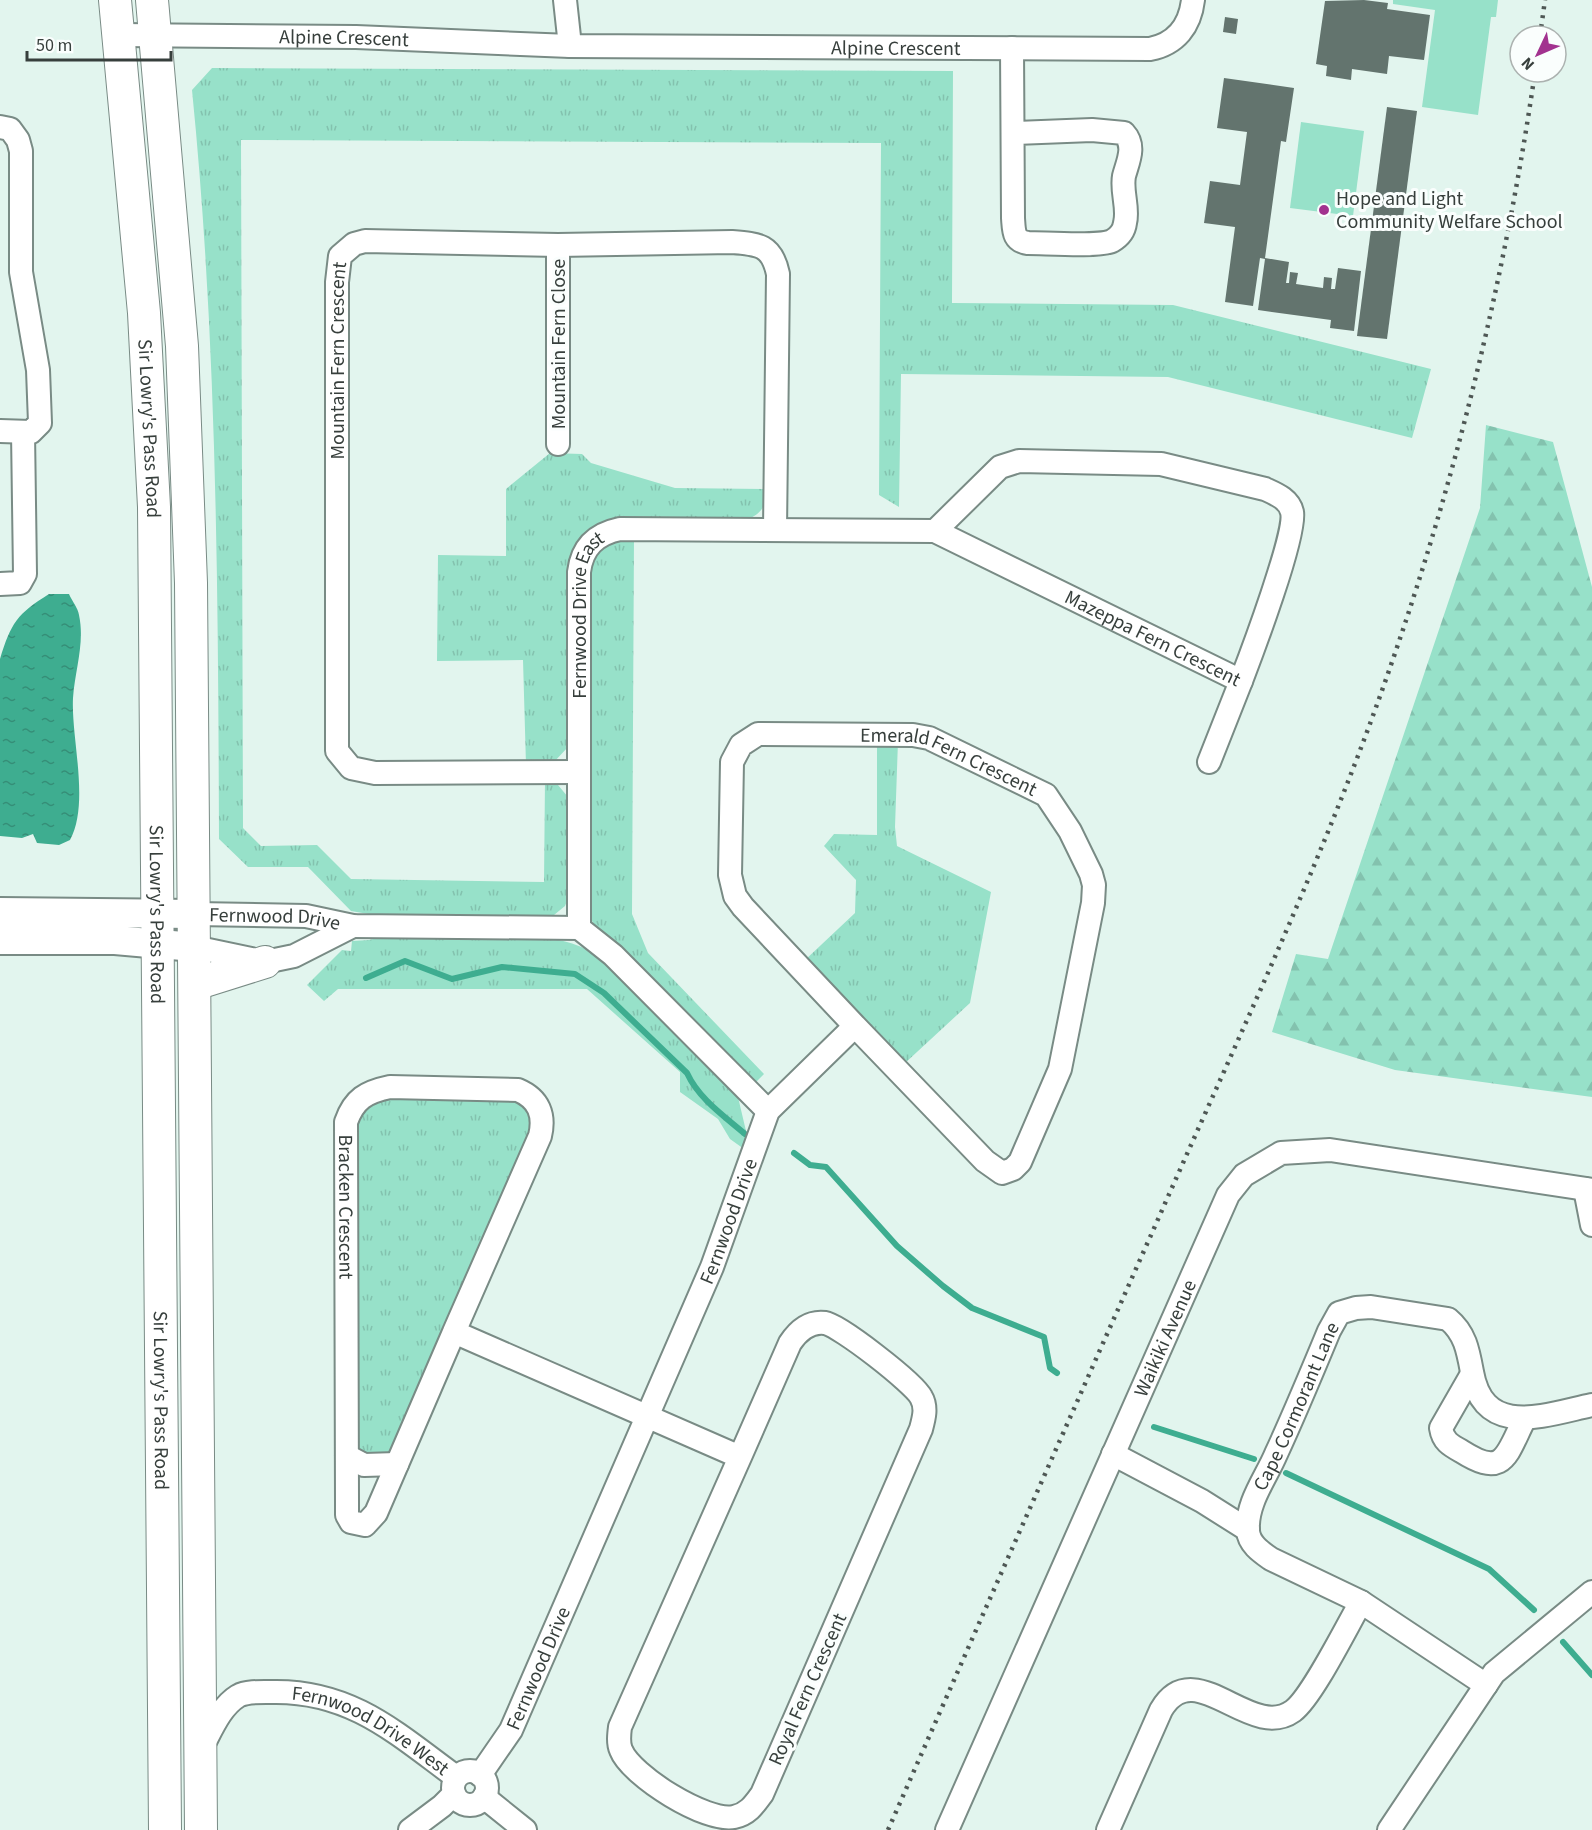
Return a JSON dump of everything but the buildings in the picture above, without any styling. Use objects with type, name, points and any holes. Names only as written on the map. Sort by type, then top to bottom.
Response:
[{"type":"main road","name":"Sir Lowry's Pass Road","points":[[115,0],[144,313],[154,507],[165,1830]]},
{"type":"main road","name":"Sir Lowry's Pass Road","points":[[152,0],[182,346],[193,652],[201,1830]]},
{"type":"main road","points":[[195,984],[265,962]]},
{"type":"street","points":[[565,0],[570,46]]},
{"type":"street","name":"Alpine Crescent","points":[[118,35],[356,37],[570,46],[1159,47],[1183,30],[1188,21],[1193,0]]},
{"type":"street","points":[[1012,48],[1013,226],[1018,241],[1028,243],[1108,242],[1120,235],[1126,222],[1124,180],[1131,149],[1130,140],[1124,133],[1116,131],[1013,133]]},
{"type":"street","points":[[0,127],[10,129],[18,140],[21,151],[21,272],[39,384],[40,423],[27,432],[0,431]]},
{"type":"street","name":"Mountain Fern Crescent","points":[[578,772],[360,772],[351,768],[337,751],[335,731],[337,267],[340,256],[354,244],[365,241],[558,245],[732,242],[760,246],[769,251],[775,261],[778,274],[776,530]]},
{"type":"street","name":"Mountain Fern Close","points":[[558,245],[558,444]]},
{"type":"street","points":[[0,584],[20,583],[25,574],[27,432]]},
{"type":"street","name":"Mazeppa Fern Crescent","points":[[1019,461],[1161,464],[1248,484],[1281,496],[1292,513],[1292,526],[1259,634],[1241,681],[935,531],[1000,467],[1019,461]]},
{"type":"street","name":"Fernwood Drive East","points":[[579,928],[579,572],[581,555],[588,546],[598,537],[620,529],[935,531]]},
{"type":"street","points":[[1209,762],[1241,681]]},
{"type":"street","name":"Emerald Fern Crescent","points":[[758,734],[913,735],[929,738],[1046,795],[1070,831],[1091,874],[1093,903],[1060,1069],[1020,1162],[1013,1169],[1002,1173],[985,1161],[855,1026],[743,907],[732,888],[730,875],[732,762],[741,745],[758,734]]},
{"type":"street","points":[[0,912],[159,928],[194,946]]},
{"type":"street","points":[[0,940],[159,928],[195,914]]},
{"type":"street","name":"Fernwood Drive","points":[[195,914],[306,916],[352,926],[579,928]]},
{"type":"street","name":"Fernwood Drive","points":[[194,946],[265,962],[294,956],[352,926]]},
{"type":"street","points":[[579,928],[613,955],[768,1111],[855,1026]]},
{"type":"street","name":"Bracken Crescent","points":[[390,1088],[518,1090],[528,1095],[538,1105],[542,1114],[540,1136],[376,1513],[371,1521],[360,1526],[351,1522],[347,1515],[347,1455],[346,1122],[357,1101],[374,1091],[390,1088]]},
{"type":"street","name":"Fernwood Drive","points":[[480,1774],[511,1730],[648,1417],[712,1268],[768,1111]]},
{"type":"street","name":"Waikiki Avenue","points":[[947,1830],[1228,1195],[1244,1175],[1281,1153],[1330,1150],[1589,1190]]},
{"type":"street","points":[[1589,1190],[1592,1225]]},
{"type":"street","name":"Cape Cormorant Lane","points":[[1248,1530],[1257,1492],[1339,1313],[1371,1307],[1448,1319],[1459,1329],[1467,1344],[1472,1374],[1479,1395],[1492,1410],[1510,1419],[1592,1405]]},
{"type":"street","name":"Royal Fern Crescent","points":[[828,1324],[843,1332],[908,1382],[921,1396],[925,1407],[921,1429],[762,1794],[752,1808],[743,1815],[721,1818],[709,1815],[663,1790],[631,1766],[621,1751],[618,1736],[740,1457],[790,1343],[798,1332],[810,1325],[828,1324]]},
{"type":"street","points":[[454,1332],[740,1457]]},
{"type":"street","points":[[1472,1374],[1441,1428],[1446,1442],[1480,1463],[1487,1465],[1497,1462],[1507,1455],[1525,1418]]},
{"type":"street","points":[[1113,1454],[1202,1501],[1248,1530],[1258,1550],[1270,1559],[1361,1602],[1486,1685]]},
{"type":"street","points":[[347,1455],[364,1465],[397,1464]]},
{"type":"street","points":[[1389,1830],[1494,1673],[1592,1592]]},
{"type":"street","points":[[1107,1830],[1161,1710],[1170,1697],[1184,1690],[1198,1690],[1260,1717],[1285,1716],[1304,1699],[1361,1602]]},
{"type":"street","name":"Fernwood Drive West","points":[[201,1750],[221,1712],[240,1695],[283,1692],[310,1694],[352,1706],[394,1732],[455,1786]]},
{"type":"street","points":[[410,1830],[442,1806],[455,1786],[467,1771],[480,1774],[486,1785],[484,1797],[477,1804],[468,1805],[459,1802],[455,1786]]},
{"type":"street","points":[[484,1797],[525,1830]]},
{"type":"green space","points":[[1393,0],[1498,0],[1496,17],[1491,17],[1478,115],[1422,107],[1435,10],[1393,4]]},
{"type":"green space","points":[[212,68],[953,71],[952,303],[1173,305],[1431,369],[1412,438],[1168,377],[901,374],[899,507],[879,495],[881,143],[241,140],[243,828],[261,846],[317,845],[351,879],[544,882],[545,780],[558,785],[568,797],[569,896],[565,906],[554,915],[380,916],[351,911],[308,867],[248,867],[219,839],[217,558],[211,370],[207,277],[192,90]]},
{"type":"green space","points":[[1301,122],[1364,131],[1353,216],[1290,208]]},
{"type":"green space","points":[[1486,425],[1553,442],[1592,587],[1592,1097],[1395,1070],[1272,1032],[1296,954],[1328,959],[1480,508]]},
{"type":"green space","points":[[550,453],[582,454],[591,463],[675,488],[768,489],[763,507],[748,519],[611,519],[585,535],[568,747],[554,762],[526,765],[523,660],[437,661],[438,555],[506,556],[506,489]]},
{"type":"green space","points":[[634,537],[632,914],[648,953],[764,1074],[755,1083],[621,946],[598,930],[590,918],[590,566],[601,548],[613,542]]},
{"type":"green space","points":[[877,741],[898,741],[895,827],[897,846],[991,892],[970,1003],[904,1064],[804,961],[855,913],[856,880],[824,846],[834,834],[877,835]]},
{"type":"green space","points":[[381,937],[543,937],[572,943],[599,956],[738,1097],[746,1131],[744,1149],[730,1139],[718,1119],[680,1092],[680,1072],[587,989],[338,989],[324,1001],[307,985],[342,950],[351,951],[352,941]]},
{"type":"green space","points":[[507,1096],[526,1104],[535,1125],[395,1449],[386,1459],[361,1453],[357,1441],[356,1125],[360,1113],[377,1098]]},
{"type":"water","points":[[49,594],[69,594],[78,612],[81,625],[73,698],[79,808],[70,840],[59,845],[37,843],[33,834],[22,838],[0,836],[0,659],[8,636],[17,620]]},
{"type":"waterway","points":[[366,978],[405,961],[452,979],[502,967],[575,974],[604,993],[687,1073],[705,1099],[745,1134]]},
{"type":"waterway","points":[[794,1153],[810,1165],[826,1167],[897,1246],[972,1308],[1044,1337],[1050,1368],[1057,1373]]},
{"type":"waterway","points":[[1154,1427],[1254,1459]]},
{"type":"waterway","points":[[1286,1473],[1489,1569],[1534,1610]]},
{"type":"waterway","points":[[1563,1642],[1592,1675]]},
{"type":"railway","points":[[1542,24],[1545,0]]},
{"type":"railway","points":[[888,1830],[1271,966],[1323,844],[1371,721],[1425,562],[1470,401],[1507,237],[1533,84]]},
{"type":"place","name":"Hope and Light Community Welfare School","points":[[1324,210]]}]
